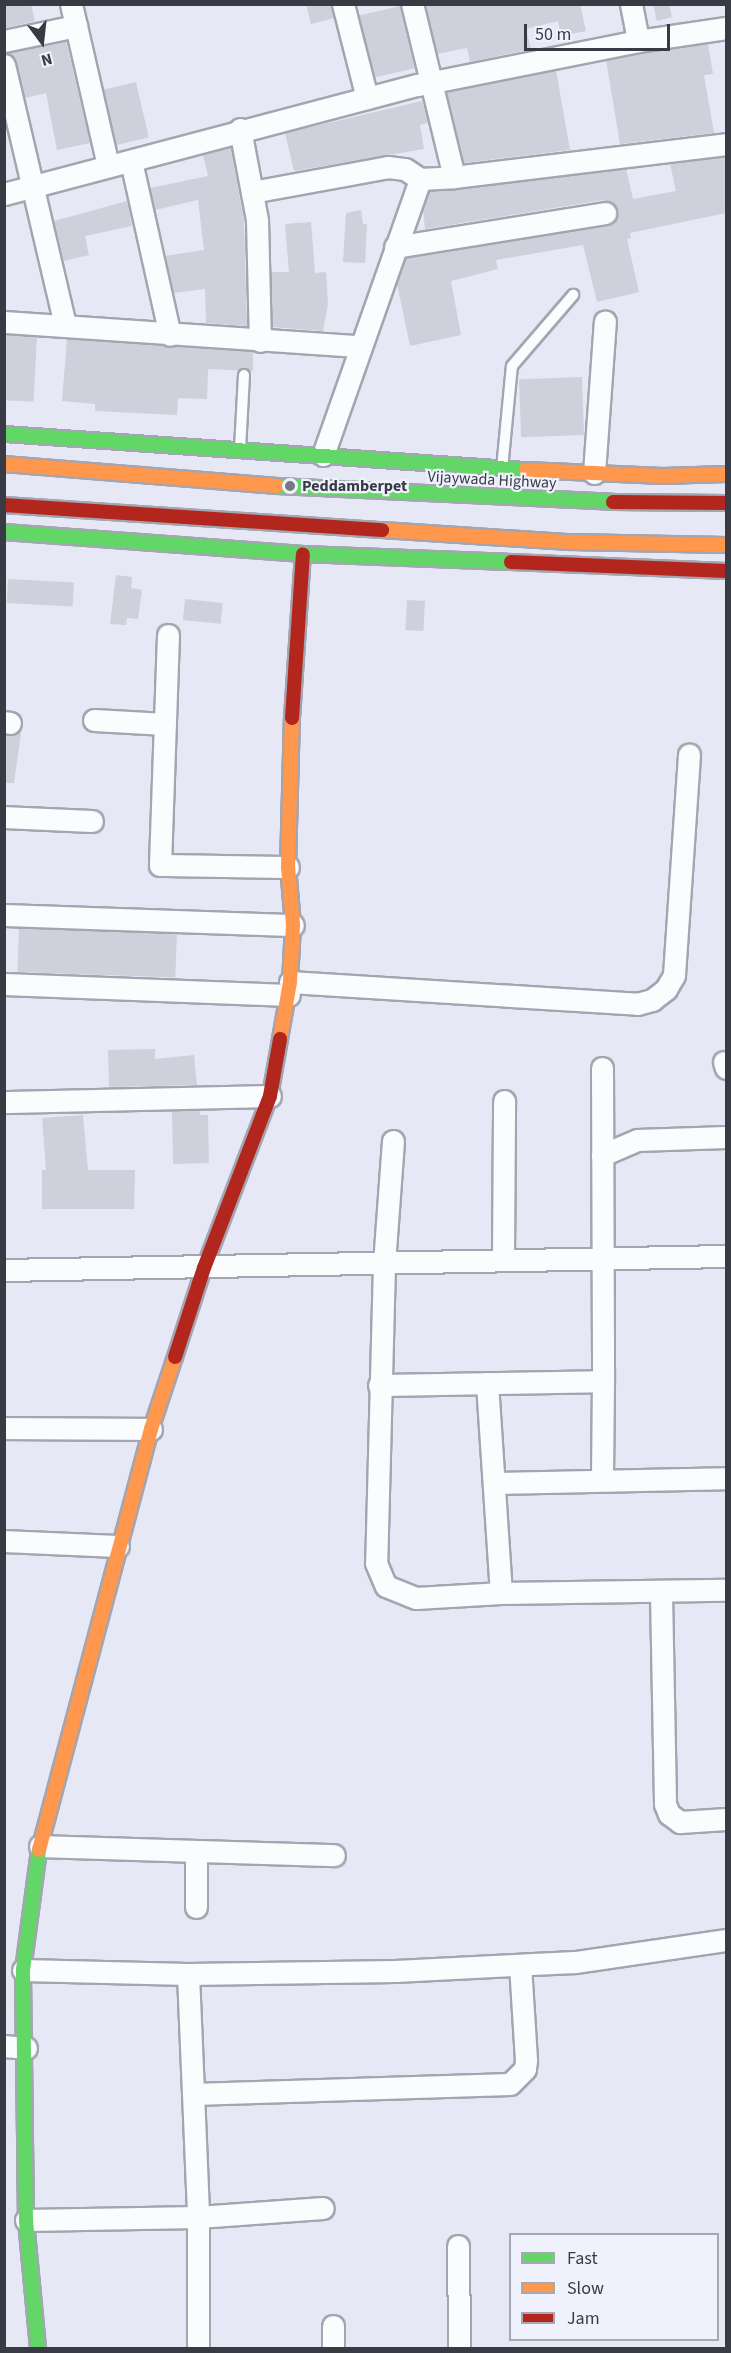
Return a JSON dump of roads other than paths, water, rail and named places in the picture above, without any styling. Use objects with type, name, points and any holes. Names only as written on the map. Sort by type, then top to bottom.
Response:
[{"type":"main road","points":[[4,434],[502,469],[594,473],[726,474]]},
{"type":"main road","name":"Vijaywada Highway","points":[[4,464],[312,489],[594,502],[726,503]]},
{"type":"main road","points":[[4,505],[570,542],[726,545]]},
{"type":"main road","points":[[4,532],[303,554],[726,571]]},
{"type":"main road","points":[[38,2349],[26,2220],[26,2048],[23,1970],[40,1846],[151,1429],[204,1268],[270,1096],[289,989],[293,925],[288,867],[293,674],[303,554]]},
{"type":"street","points":[[71,4],[108,166]]},
{"type":"street","points":[[343,4],[367,98]]},
{"type":"street","points":[[412,4],[434,82],[454,177]]},
{"type":"street","points":[[631,4],[638,41]]},
{"type":"street","points":[[4,42],[76,26]]},
{"type":"street","points":[[4,194],[131,161],[240,129],[434,82],[638,41],[726,28]]},
{"type":"street","points":[[4,65],[65,325]]},
{"type":"street","points":[[240,129],[257,220],[260,341]]},
{"type":"street","points":[[252,192],[388,167],[405,169],[420,179],[454,177],[726,144]]},
{"type":"street","points":[[131,161],[170,335]]},
{"type":"street","points":[[323,455],[358,346],[420,179]]},
{"type":"street","points":[[395,247],[605,213]]},
{"type":"street","points":[[594,473],[605,321]]},
{"type":"street","points":[[4,322],[358,346]]},
{"type":"street","points":[[168,635],[160,865],[288,867]]},
{"type":"street","points":[[94,720],[165,724]]},
{"type":"street","points":[[4,984],[289,989],[637,1004],[652,1000],[666,989],[674,975],[689,755]]},
{"type":"street","points":[[4,817],[92,821]]},
{"type":"street","points":[[4,915],[293,925]]},
{"type":"street","points":[[602,1068],[602,1478]]},
{"type":"street","points":[[4,1102],[270,1096]]},
{"type":"street","points":[[503,1258],[504,1101]]},
{"type":"street","points":[[602,1155],[637,1140],[726,1137]]},
{"type":"street","points":[[393,1141],[384,1264],[379,1385],[376,1563],[386,1586],[416,1598],[501,1593],[661,1593],[726,1590]]},
{"type":"street","points":[[4,1270],[384,1264],[503,1258],[601,1260],[726,1256]]},
{"type":"street","points":[[379,1385],[603,1381]]},
{"type":"street","points":[[487,1383],[501,1593]]},
{"type":"street","points":[[4,1428],[151,1429]]},
{"type":"street","points":[[494,1483],[602,1478],[726,1478]]},
{"type":"street","points":[[4,1541],[118,1546]]},
{"type":"street","points":[[661,1593],[665,1804],[669,1814],[680,1822],[726,1819]]},
{"type":"street","points":[[40,1846],[334,1856]]},
{"type":"street","points":[[196,1852],[196,1907]]},
{"type":"street","points":[[23,1970],[188,1974],[395,1971],[575,1962],[726,1940]]},
{"type":"street","points":[[193,2094],[510,2084],[525,2069],[526,2060],[520,1965]]},
{"type":"street","points":[[188,1974],[198,2217],[198,2349]]},
{"type":"street","points":[[4,2046],[26,2048]]},
{"type":"street","points":[[26,2220],[198,2217],[323,2208]]},
{"type":"street","points":[[458,2246],[459,2349]]},
{"type":"street","points":[[333,2326],[333,2349]]},
{"type":"lane","points":[[502,469],[512,366],[573,295]]},
{"type":"lane","points":[[239,452],[244,375]]},
{"type":"place","name":"Peddamberpet","points":[[290,486]]}]
